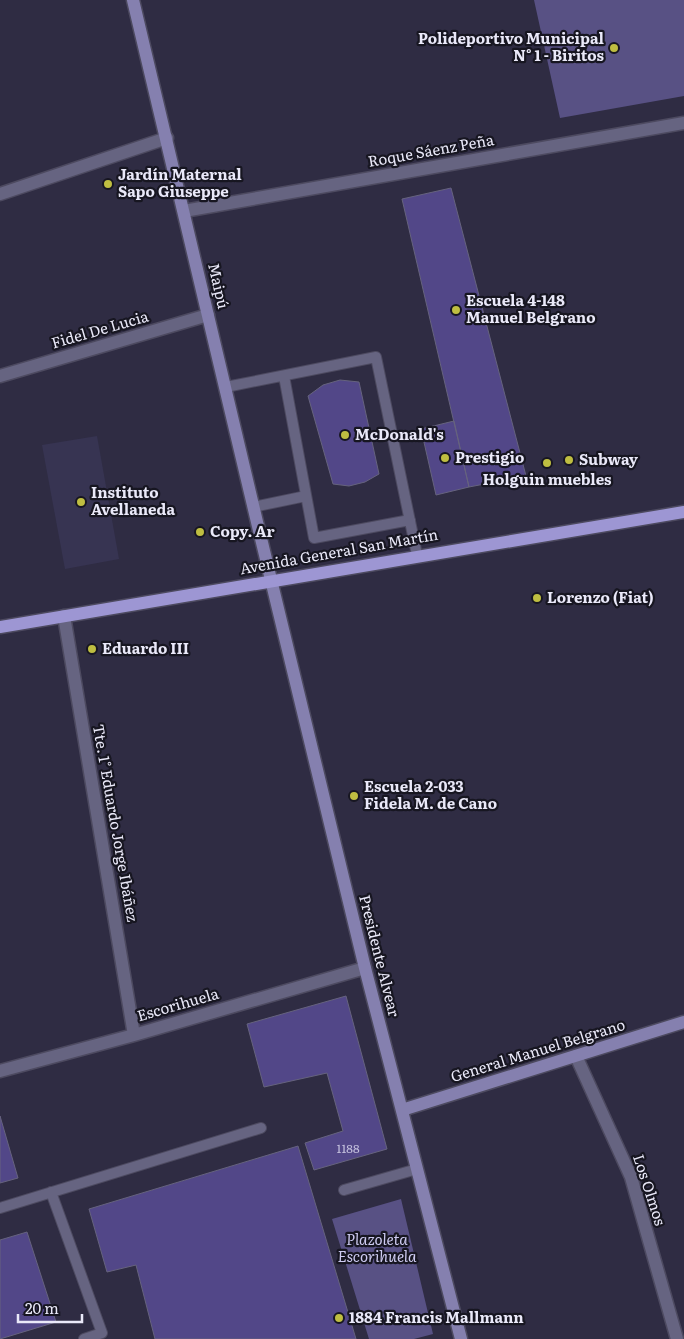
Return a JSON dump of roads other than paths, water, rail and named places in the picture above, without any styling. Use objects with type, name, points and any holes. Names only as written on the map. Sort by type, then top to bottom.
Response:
[{"type":"main road","name":"Avenida General San Martín","points":[[0,627],[684,512]]},
{"type":"street","name":"Maipú","points":[[133,0],[271,580]]},
{"type":"street","name":"Roque Sáenz Peña","points":[[184,211],[684,122]]},
{"type":"street","points":[[0,194],[167,138]]},
{"type":"street","name":"Fidel De Lucia","points":[[0,376],[208,315]]},
{"type":"street","name":"Presidente Alvear","points":[[271,580],[365,968],[460,1339]]},
{"type":"street","name":"Tte. 1° Eduardo Jorge Ibáñez","points":[[64,616],[134,1035]]},
{"type":"street","name":"Escorihuela","points":[[0,1071],[134,1035],[365,968]]},
{"type":"street","name":"General Manuel Belgrano","points":[[402,1110],[684,1022]]},
{"type":"street","name":"Los Olmos","points":[[576,1056],[631,1177],[677,1339]]},
{"type":"lane","points":[[226,387],[376,357],[417,556]]},
{"type":"lane","points":[[284,376],[314,538],[410,520]]},
{"type":"lane","points":[[254,507],[306,496]]},
{"type":"lane","points":[[0,1208],[260,1128]]},
{"type":"lane","points":[[344,1190],[417,1169]]},
{"type":"lane","points":[[51,1192],[102,1334],[84,1339]]},
{"type":"place","name":"Polideportivo Municipal N° 1 - Biritos","points":[[614,48]]},
{"type":"place","name":"Jardín Maternal Sapo Giuseppe","points":[[108,184]]},
{"type":"place","name":"Escuela 4-148 Manuel Belgrano","points":[[456,310]]},
{"type":"place","name":"McDonald's","points":[[345,435]]},
{"type":"place","name":"Prestigio","points":[[445,458]]},
{"type":"place","name":"Subway","points":[[569,460]]},
{"type":"place","name":"Holguin muebles","points":[[547,463]]},
{"type":"place","name":"Instituto Avellaneda","points":[[81,502]]},
{"type":"place","name":"Copy. Ar","points":[[200,532]]},
{"type":"place","name":"Lorenzo (Fiat)","points":[[537,598]]},
{"type":"place","name":"Eduardo III","points":[[92,649]]},
{"type":"place","name":"Escuela 2-033 Fidela M. de Cano","points":[[354,796]]},
{"type":"place","name":"1884 Francis Mallmann","points":[[339,1318]]},
{"type":"park label","name":"Plazoleta Escorihuela","points":[[377,1248]]}]
